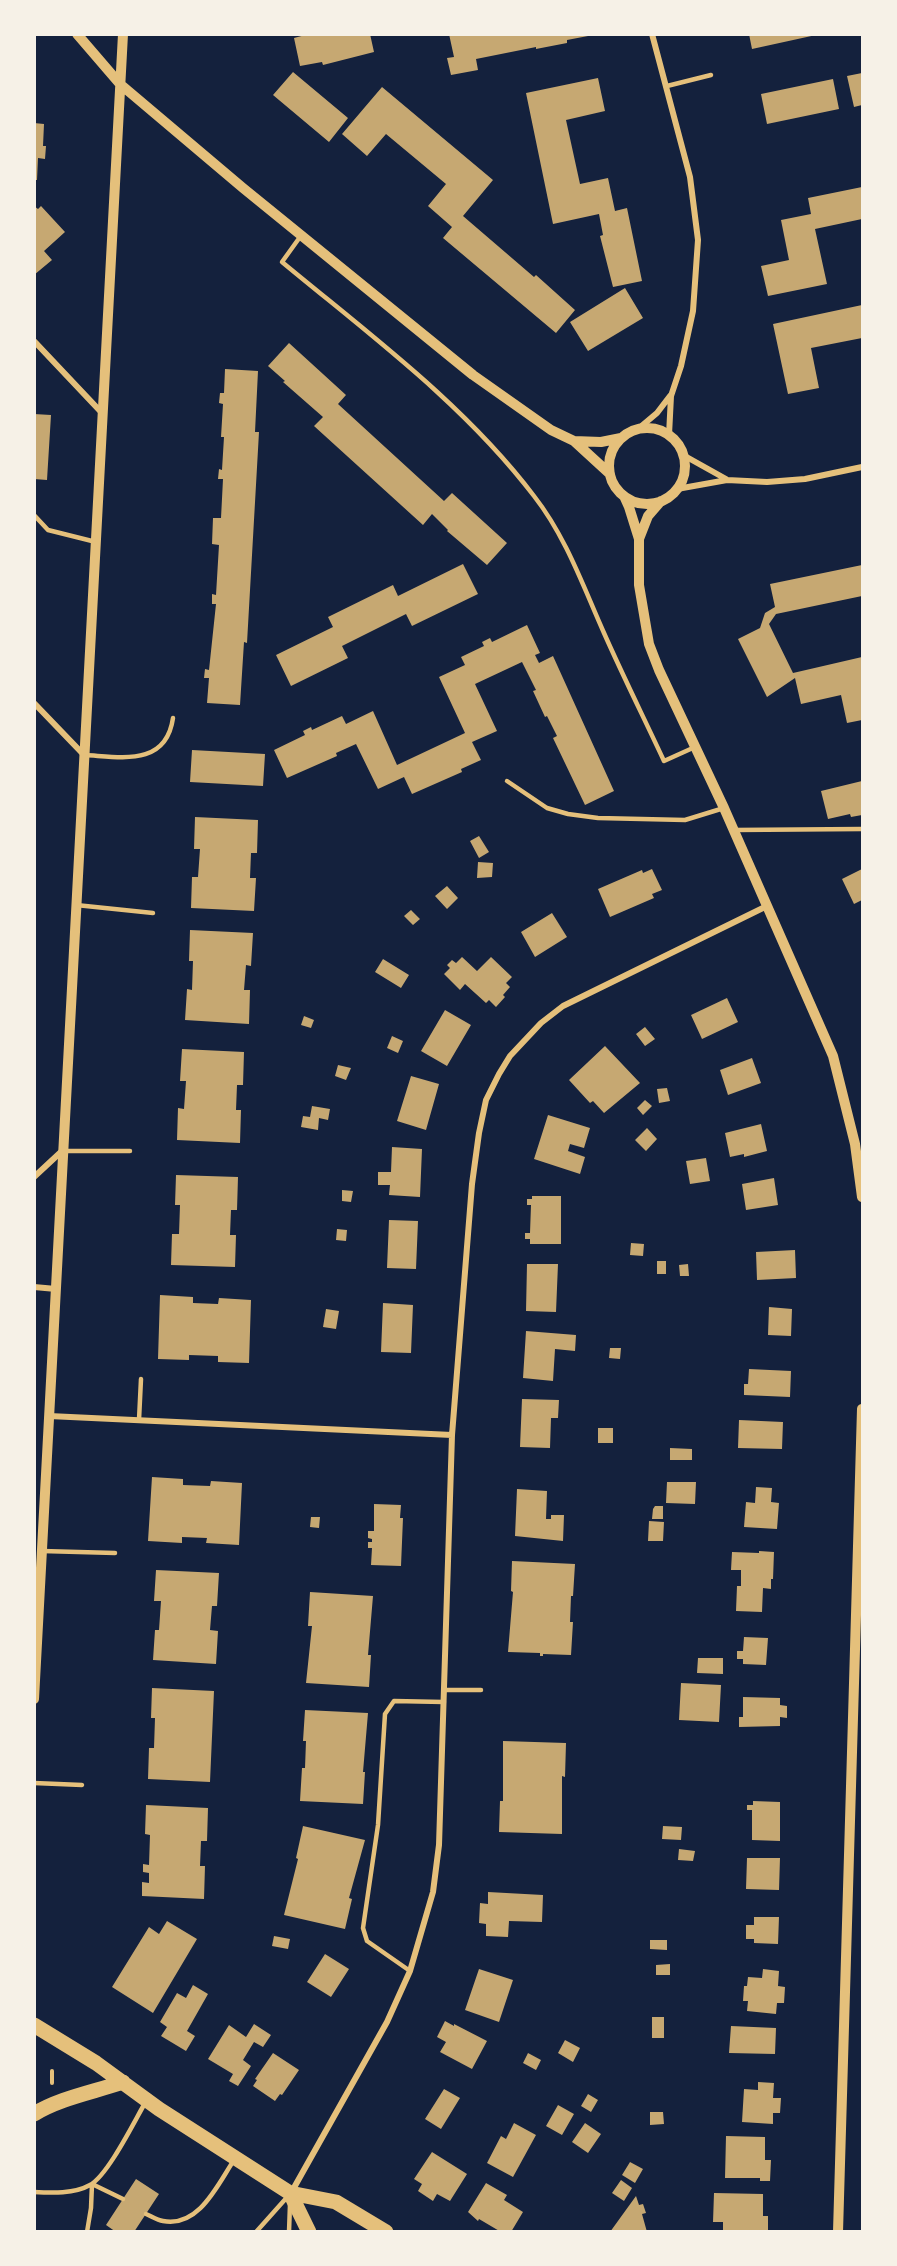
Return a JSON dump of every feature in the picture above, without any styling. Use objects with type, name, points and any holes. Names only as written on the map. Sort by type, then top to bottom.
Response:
[{"type":"main road","points":[[34,2025],[96,2063],[147,2100],[290,2193],[336,2202],[386,2232]]},
{"type":"main road","points":[[34,2114],[52,2103],[66,2101],[123,2082]]},
{"type":"main road","points":[[290,2193],[309,2232]]},
{"type":"street","points":[[77,34],[120,84],[302,235],[473,375],[551,430],[574,441],[610,474],[629,507],[639,539],[639,585],[649,644],[833,1056],[855,1144],[862,1197]]},
{"type":"street","points":[[34,1699],[42,1551],[39,1536],[49,1416],[123,34]]},
{"type":"street","points":[[574,441],[602,442],[621,438],[638,429],[657,413],[670,396],[681,366],[693,311],[698,240],[690,177],[652,34]]},
{"type":"street","points":[[34,341],[103,415]]},
{"type":"street","points":[[669,435],[670,396]]},
{"type":"street","points":[[638,429],[658,430],[669,435],[678,444],[685,468],[683,480],[677,489],[661,501],[648,516],[639,539]]},
{"type":"street","points":[[610,474],[611,455],[621,438]]},
{"type":"street","points":[[683,455],[727,480]]},
{"type":"street","points":[[677,489],[727,480],[767,482],[806,479],[862,467]]},
{"type":"street","points":[[624,496],[641,503],[661,501]]},
{"type":"street","points":[[34,703],[84,755]]},
{"type":"street","points":[[290,2193],[387,2022],[410,1971],[433,1892],[439,1845],[452,1435],[472,1184],[486,1100],[499,1074],[525,1039],[563,1006],[767,906]]},
{"type":"street","points":[[34,1177],[63,1151]]},
{"type":"street","points":[[34,1287],[56,1289]]},
{"type":"street","points":[[838,2232],[862,1409]]},
{"type":"street","points":[[49,1416],[452,1435]]},
{"type":"lane","points":[[667,86],[711,75]]},
{"type":"lane","points":[[302,235],[282,262],[450,402],[489,442],[535,497],[565,544],[604,634],[664,760],[695,747]]},
{"type":"lane","points":[[34,515],[48,530],[96,542]]},
{"type":"lane","points":[[84,755],[125,757],[146,755],[168,739],[173,718]]},
{"type":"lane","points":[[507,782],[547,807],[568,814],[598,818],[685,820],[724,808]]},
{"type":"lane","points":[[734,830],[862,829]]},
{"type":"lane","points":[[76,905],[153,913]]},
{"type":"lane","points":[[63,1151],[130,1151]]},
{"type":"lane","points":[[140,1420],[141,1379]]},
{"type":"lane","points":[[42,1551],[115,1553]]},
{"type":"lane","points":[[444,1690],[481,1690]]},
{"type":"lane","points":[[410,1971],[367,1941],[363,1928],[378,1825],[385,1714],[394,1701],[444,1702]]},
{"type":"lane","points":[[34,1783],[82,1785]]},
{"type":"lane","points":[[34,2192],[71,2191],[92,2184],[109,2163],[147,2100]]},
{"type":"lane","points":[[146,2214],[164,2222],[187,2219],[207,2202],[235,2157]]},
{"type":"lane","points":[[92,2184],[123,2199]]},
{"type":"lane","points":[[87,2232],[92,2184]]},
{"type":"lane","points":[[256,2232],[290,2193]]},
{"type":"lane","points":[[289,2232],[290,2193]]},
{"type":"path","points":[[47,2079],[53,2084],[52,2071]]},
{"type":"building","points":[[309,34],[370,34],[374,52],[323,65],[322,62],[300,66],[294,38]]},
{"type":"building","points":[[449,34],[588,34],[588,36],[567,40],[567,43],[476,59],[478,70],[451,75],[447,58],[454,57]]},
{"type":"building","points":[[749,34],[816,34],[816,35],[752,49]]},
{"type":"building","points":[[293,72],[348,118],[329,142],[273,95]]},
{"type":"building","points":[[862,73],[862,105],[854,107],[847,76]]},
{"type":"building","points":[[598,78],[605,111],[566,120],[580,184],[608,178],[615,211],[627,208],[642,281],[613,287],[600,236],[603,235],[599,214],[553,224],[526,93]]},
{"type":"building","points":[[833,79],[839,109],[767,124],[761,94]]},
{"type":"building","points":[[382,87],[493,180],[463,216],[575,310],[556,333],[443,238],[452,227],[428,206],[446,184],[386,134],[367,156],[342,134]]},
{"type":"building","points":[[34,123],[44,124],[43,146],[46,146],[45,159],[38,158],[37,180],[34,180]]},
{"type":"building","points":[[862,187],[862,219],[815,229],[827,284],[768,296],[761,266],[789,260],[781,220],[811,214],[808,198]]},
{"type":"building","points":[[34,206],[38,209],[41,206],[65,232],[44,251],[52,260],[34,275]]},
{"type":"building","points":[[625,288],[643,318],[588,351],[570,322]]},
{"type":"building","points":[[862,305],[862,338],[811,348],[819,388],[788,394],[773,324]]},
{"type":"building","points":[[289,343],[346,395],[338,404],[444,501],[452,493],[507,543],[487,565],[447,531],[432,514],[423,525],[314,426],[323,417],[268,366]]},
{"type":"building","points":[[225,369],[258,371],[255,432],[259,432],[247,643],[244,642],[240,705],[207,703],[209,678],[204,678],[205,669],[209,670],[216,604],[212,604],[212,594],[216,595],[219,545],[212,544],[213,518],[221,518],[223,479],[218,479],[219,469],[222,470],[224,437],[221,437],[223,404],[219,403],[220,393],[224,393]]},
{"type":"building","points":[[34,414],[51,415],[47,480],[34,479]]},
{"type":"building","points":[[463,564],[478,594],[412,626],[406,614],[342,646],[348,658],[291,686],[276,655],[333,627],[328,617],[393,585],[398,596]]},
{"type":"building","points":[[862,565],[862,596],[776,614],[769,624],[793,673],[862,657],[862,720],[847,723],[841,695],[801,704],[795,678],[767,697],[738,639],[760,628],[765,613],[775,607],[770,584]]},
{"type":"building","points":[[527,625],[540,653],[535,655],[539,663],[553,656],[614,791],[585,805],[553,738],[557,736],[547,716],[545,717],[533,691],[536,690],[522,662],[475,684],[497,731],[472,742],[481,760],[461,769],[462,772],[412,794],[404,777],[378,789],[356,744],[336,753],[337,756],[287,778],[274,750],[305,735],[303,731],[311,727],[312,730],[342,716],[346,724],[373,711],[397,765],[465,733],[439,677],[465,665],[461,657],[484,646],[482,642],[490,638],[492,642]]},
{"type":"building","points":[[192,750],[265,754],[263,786],[190,782]]},
{"type":"building","points":[[862,781],[862,815],[851,817],[850,814],[828,819],[821,791]]},
{"type":"building","points":[[195,817],[258,820],[257,853],[251,853],[250,878],[256,878],[254,911],[191,908],[192,877],[198,877],[200,849],[194,849]]},
{"type":"building","points":[[479,836],[489,852],[479,858],[470,841]]},
{"type":"building","points":[[478,862],[493,863],[492,877],[477,878]]},
{"type":"building","points":[[652,869],[662,890],[652,894],[654,898],[610,917],[598,889],[642,870],[643,873]]},
{"type":"building","points":[[862,869],[862,900],[854,904],[842,879]]},
{"type":"building","points":[[447,886],[458,898],[447,909],[435,896]]},
{"type":"building","points":[[411,910],[420,919],[413,925],[404,916]]},
{"type":"building","points":[[552,913],[567,937],[535,957],[521,932]]},
{"type":"building","points":[[190,930],[253,933],[251,966],[246,965],[244,990],[250,990],[249,1024],[185,1020],[187,989],[192,990],[193,961],[189,961]]},
{"type":"building","points":[[462,957],[477,971],[491,957],[512,977],[506,983],[510,987],[503,995],[505,997],[496,1007],[489,1000],[486,1003],[465,984],[460,990],[444,974],[450,968],[447,965],[452,960],[456,963]]},
{"type":"building","points":[[383,959],[409,975],[401,988],[375,972]]},
{"type":"building","points":[[727,998],[738,1022],[702,1039],[691,1015]]},
{"type":"building","points":[[445,1010],[471,1025],[447,1066],[421,1051]]},
{"type":"building","points":[[304,1016],[314,1020],[311,1028],[301,1025]]},
{"type":"building","points":[[645,1027],[655,1039],[645,1046],[636,1034]]},
{"type":"building","points":[[392,1036],[403,1041],[398,1053],[387,1048]]},
{"type":"building","points":[[605,1046],[640,1083],[604,1113],[593,1101],[590,1103],[569,1080]]},
{"type":"building","points":[[182,1049],[244,1052],[243,1085],[237,1085],[236,1110],[241,1110],[240,1143],[177,1140],[178,1108],[184,1109],[186,1081],[180,1081]]},
{"type":"building","points":[[752,1058],[761,1083],[728,1095],[720,1070]]},
{"type":"building","points":[[338,1065],[351,1068],[346,1080],[335,1076]]},
{"type":"building","points":[[411,1076],[439,1084],[426,1130],[397,1121]]},
{"type":"building","points":[[667,1088],[670,1101],[659,1103],[657,1089]]},
{"type":"building","points":[[645,1100],[652,1106],[643,1115],[637,1108]]},
{"type":"building","points":[[312,1106],[330,1109],[328,1120],[319,1118],[318,1130],[301,1127],[303,1116],[310,1117]]},
{"type":"building","points":[[548,1115],[590,1128],[584,1148],[570,1144],[568,1151],[585,1157],[580,1174],[534,1159]]},
{"type":"building","points":[[761,1124],[767,1151],[744,1157],[744,1154],[730,1157],[725,1133]]},
{"type":"building","points":[[647,1128],[657,1139],[646,1151],[635,1140]]},
{"type":"building","points":[[392,1147],[422,1149],[420,1197],[389,1195],[390,1185],[378,1185],[378,1172],[391,1172]]},
{"type":"building","points":[[706,1158],[710,1181],[690,1184],[686,1161]]},
{"type":"building","points":[[176,1175],[238,1177],[237,1210],[231,1210],[230,1235],[236,1235],[235,1267],[171,1265],[172,1234],[179,1234],[180,1205],[175,1205]]},
{"type":"building","points":[[774,1178],[778,1205],[746,1210],[742,1184]]},
{"type":"building","points":[[342,1190],[353,1191],[351,1202],[342,1201]]},
{"type":"building","points":[[532,1196],[561,1196],[561,1244],[530,1244],[530,1239],[525,1239],[525,1233],[530,1233],[531,1205],[527,1205],[527,1199],[532,1199]]},
{"type":"building","points":[[389,1220],[418,1221],[416,1269],[387,1268]]},
{"type":"building","points":[[337,1229],[347,1230],[346,1241],[336,1240]]},
{"type":"building","points":[[631,1243],[644,1244],[643,1256],[630,1255]]},
{"type":"building","points":[[795,1250],[796,1278],[757,1280],[756,1252]]},
{"type":"building","points":[[657,1261],[666,1261],[666,1274],[657,1274]]},
{"type":"building","points":[[527,1264],[558,1264],[556,1312],[526,1311]]},
{"type":"building","points":[[688,1264],[689,1276],[680,1276],[679,1265]]},
{"type":"building","points":[[160,1295],[193,1297],[193,1303],[218,1304],[219,1298],[251,1300],[249,1363],[218,1362],[218,1356],[189,1355],[189,1360],[158,1359]]},
{"type":"building","points":[[383,1303],[413,1305],[411,1353],[381,1352]]},
{"type":"building","points":[[769,1307],[792,1309],[791,1336],[768,1335]]},
{"type":"building","points":[[326,1309],[339,1311],[336,1329],[323,1327]]},
{"type":"building","points":[[526,1331],[576,1335],[575,1351],[555,1349],[553,1381],[523,1378]]},
{"type":"building","points":[[610,1348],[621,1348],[620,1359],[609,1358]]},
{"type":"building","points":[[749,1369],[791,1371],[790,1397],[744,1395],[744,1384],[748,1384]]},
{"type":"building","points":[[522,1399],[559,1400],[558,1418],[551,1418],[550,1448],[520,1447]]},
{"type":"building","points":[[739,1420],[783,1422],[782,1449],[738,1448]]},
{"type":"building","points":[[598,1428],[613,1428],[613,1443],[598,1443]]},
{"type":"building","points":[[670,1448],[692,1449],[692,1460],[670,1460]]},
{"type":"building","points":[[152,1477],[183,1479],[183,1485],[210,1486],[211,1481],[242,1483],[239,1545],[206,1543],[207,1538],[182,1537],[182,1543],[148,1541]]},
{"type":"building","points":[[667,1482],[696,1482],[695,1504],[666,1503]]},
{"type":"building","points":[[756,1487],[772,1488],[771,1502],[779,1503],[777,1529],[744,1527],[746,1502],[755,1503]]},
{"type":"building","points":[[517,1489],[547,1491],[546,1519],[551,1519],[551,1515],[564,1515],[563,1541],[515,1536]]},
{"type":"building","points":[[374,1504],[401,1505],[400,1518],[403,1518],[401,1566],[371,1565],[372,1548],[368,1548],[368,1542],[372,1542],[372,1539],[368,1538],[368,1531],[374,1531]]},
{"type":"building","points":[[655,1506],[663,1506],[663,1519],[652,1519]]},
{"type":"building","points":[[311,1517],[320,1517],[319,1528],[310,1527]]},
{"type":"building","points":[[649,1521],[664,1522],[663,1541],[648,1541]]},
{"type":"building","points":[[759,1551],[774,1552],[771,1589],[763,1588],[762,1612],[736,1611],[737,1586],[741,1586],[741,1570],[731,1570],[732,1552],[759,1553]]},
{"type":"building","points":[[512,1561],[575,1564],[573,1596],[571,1596],[570,1622],[573,1622],[571,1655],[543,1654],[540,1656],[540,1653],[508,1652],[513,1592],[511,1591]]},
{"type":"building","points":[[156,1570],[219,1573],[217,1606],[212,1606],[210,1630],[218,1631],[216,1664],[153,1660],[155,1630],[159,1630],[161,1601],[154,1601]]},
{"type":"building","points":[[310,1592],[373,1596],[368,1655],[371,1655],[369,1687],[306,1683],[312,1626],[308,1626]]},
{"type":"building","points":[[744,1637],[768,1638],[766,1665],[743,1664],[743,1659],[737,1659],[737,1651],[743,1651]]},
{"type":"building","points":[[698,1658],[723,1658],[723,1674],[697,1673]]},
{"type":"building","points":[[681,1683],[721,1685],[719,1722],[679,1720]]},
{"type":"building","points":[[152,1688],[214,1691],[210,1782],[148,1779],[149,1748],[154,1748],[155,1718],[151,1718]]},
{"type":"building","points":[[743,1697],[780,1698],[780,1705],[787,1706],[787,1718],[780,1717],[780,1726],[739,1727],[739,1717],[743,1717]]},
{"type":"building","points":[[305,1710],[368,1713],[363,1804],[300,1801],[302,1768],[305,1768],[306,1741],[303,1741]]},
{"type":"building","points":[[503,1741],[566,1743],[565,1777],[562,1776],[562,1834],[499,1832],[500,1801],[503,1801]]},
{"type":"building","points":[[753,1801],[780,1802],[780,1841],[752,1840],[752,1810],[747,1810],[747,1805],[753,1805]]},
{"type":"building","points":[[146,1805],[208,1808],[207,1841],[201,1841],[200,1866],[205,1866],[204,1899],[142,1896],[142,1882],[149,1883],[149,1873],[143,1872],[143,1864],[149,1865],[150,1835],[145,1834]]},
{"type":"building","points":[[303,1826],[365,1840],[349,1898],[352,1899],[345,1929],[284,1915],[298,1859],[296,1858]]},
{"type":"building","points":[[663,1826],[682,1827],[681,1840],[662,1839]]},
{"type":"building","points":[[679,1849],[695,1851],[693,1861],[678,1860]]},
{"type":"building","points":[[747,1858],[780,1858],[779,1890],[746,1889]]},
{"type":"building","points":[[488,1892],[543,1895],[542,1922],[509,1921],[508,1937],[486,1936],[486,1924],[479,1923],[480,1903],[488,1904]]},
{"type":"building","points":[[754,1917],[779,1917],[778,1944],[754,1943],[754,1939],[746,1939],[746,1925],[754,1925]]},
{"type":"building","points":[[167,1921],[197,1939],[153,2013],[112,1987],[149,1927],[159,1934]]},
{"type":"building","points":[[274,1936],[290,1939],[288,1949],[272,1946]]},
{"type":"building","points":[[650,1940],[667,1940],[667,1950],[650,1949]]},
{"type":"building","points":[[325,1954],[349,1969],[331,1997],[307,1982]]},
{"type":"building","points":[[670,1964],[670,1975],[656,1975],[656,1965]]},
{"type":"building","points":[[479,1969],[513,1980],[499,2022],[465,2010]]},
{"type":"building","points":[[763,1969],[779,1971],[778,1986],[785,1987],[784,2003],[777,2003],[776,2014],[747,2011],[748,2001],[743,2001],[744,1986],[747,1986],[748,1977],[762,1978]]},
{"type":"building","points":[[193,1985],[208,1994],[187,2031],[195,2036],[186,2051],[161,2036],[167,2027],[160,2022],[177,1993],[186,1998]]},
{"type":"building","points":[[652,2017],[664,2017],[664,2038],[652,2038]]},
{"type":"building","points":[[445,2021],[487,2041],[472,2069],[440,2052],[446,2042],[437,2037]]},
{"type":"building","points":[[254,2024],[271,2035],[263,2047],[254,2042],[243,2060],[251,2066],[238,2086],[229,2081],[233,2074],[208,2059],[229,2025],[246,2037]]},
{"type":"building","points":[[731,2026],[776,2028],[775,2054],[729,2053]]},
{"type":"building","points":[[565,2040],[580,2048],[573,2062],[558,2053]]},
{"type":"building","points":[[273,2053],[299,2070],[282,2095],[280,2094],[275,2101],[253,2086],[257,2080],[255,2079]]},
{"type":"building","points":[[528,2053],[541,2060],[536,2070],[523,2063]]},
{"type":"building","points":[[758,2082],[774,2083],[773,2098],[781,2098],[780,2113],[773,2113],[773,2124],[742,2122],[744,2089],[758,2090]]},
{"type":"building","points":[[444,2089],[460,2098],[441,2129],[425,2119]]},
{"type":"building","points":[[588,2094],[598,2100],[591,2112],[581,2106]]},
{"type":"building","points":[[558,2105],[574,2114],[562,2135],[546,2126]]},
{"type":"building","points":[[650,2112],[663,2112],[664,2124],[650,2125]]},
{"type":"building","points":[[514,2123],[536,2135],[513,2177],[487,2163],[501,2136],[506,2139]]},
{"type":"building","points":[[585,2123],[601,2134],[588,2153],[572,2142]]},
{"type":"building","points":[[726,2136],[765,2137],[765,2160],[771,2160],[770,2181],[760,2181],[760,2178],[725,2178]]},
{"type":"building","points":[[432,2152],[467,2174],[450,2201],[437,2194],[433,2201],[418,2191],[422,2184],[414,2179]]},
{"type":"building","points":[[630,2162],[643,2169],[635,2183],[622,2175]]},
{"type":"building","points":[[136,2179],[159,2194],[134,2232],[116,2232],[106,2225]]},
{"type":"building","points":[[621,2180],[632,2188],[624,2201],[612,2193]]},
{"type":"building","points":[[486,2183],[507,2195],[504,2200],[523,2212],[511,2232],[501,2232],[479,2219],[478,2221],[468,2212]]},
{"type":"building","points":[[714,2193],[763,2194],[763,2216],[768,2216],[768,2232],[723,2232],[723,2222],[713,2222]]},
{"type":"building","points":[[636,2196],[639,2205],[643,2204],[646,2213],[642,2214],[647,2232],[610,2232]]}]
